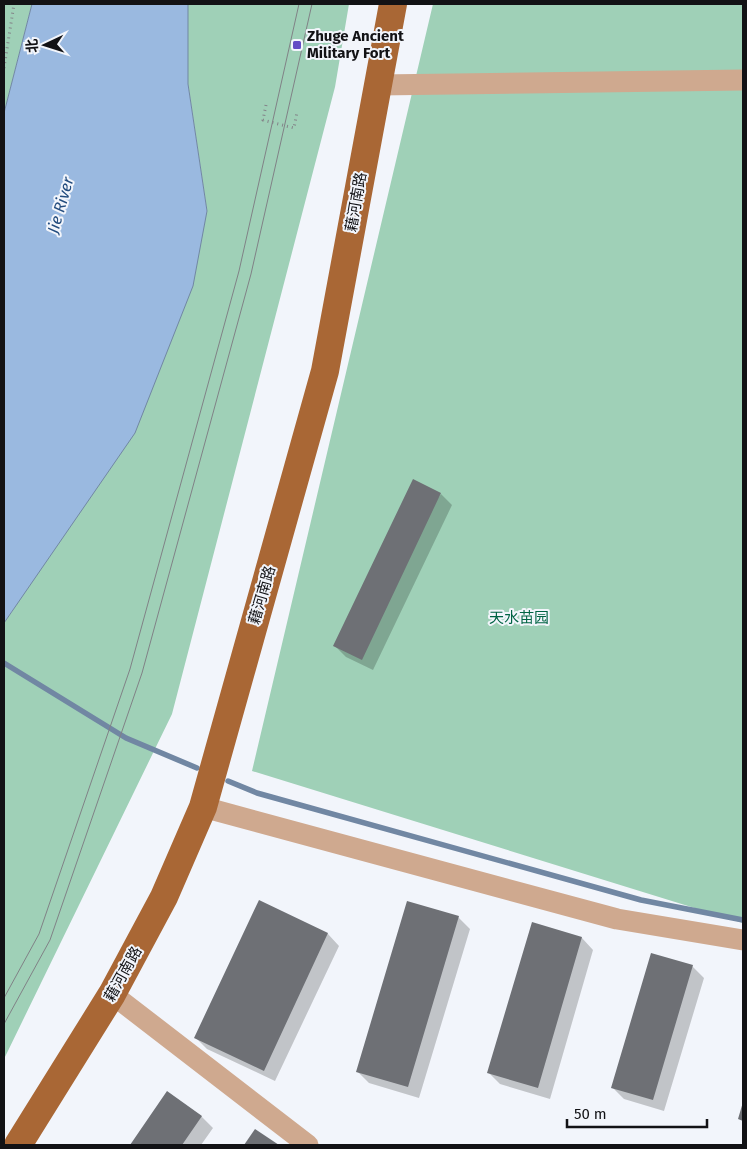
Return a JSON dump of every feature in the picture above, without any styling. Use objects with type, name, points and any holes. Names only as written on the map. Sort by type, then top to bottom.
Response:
[{"type":"main road","name":"藉河南路","points":[[18,1145],[112,994],[164,898],[203,807],[325,371],[393,4]]},
{"type":"street","points":[[378,85],[743,80]]},
{"type":"street","points":[[203,807],[617,919],[743,940]]},
{"type":"street","points":[[112,994],[308,1145]]},
{"type":"path","points":[[4,68],[14,4]]},
{"type":"path","points":[[266,105],[263,120],[284,126],[294,128],[297,112]]},
{"type":"green space","points":[[4,4],[32,4],[4,113]]},
{"type":"green space","points":[[188,4],[349,4],[335,87],[172,714],[4,1059],[4,623],[13,610],[207,211],[188,84]]},
{"type":"green space","name":"天水苗园","points":[[433,4],[743,4],[743,923],[252,771]]},
{"type":"water","name":"Jie River","points":[[32,4],[188,4],[188,84],[207,211],[193,286],[135,433],[4,623],[4,113]]},
{"type":"building","points":[[413,479],[441,493],[362,660],[333,646]]},
{"type":"building","points":[[259,900],[328,933],[264,1071],[194,1038]]},
{"type":"building","points":[[407,901],[459,916],[408,1087],[356,1072]]},
{"type":"building","points":[[532,922],[582,937],[538,1088],[487,1073]]},
{"type":"building","points":[[651,953],[693,965],[653,1100],[611,1088]]},
{"type":"building","points":[[167,1091],[202,1116],[182,1145],[130,1145]]},
{"type":"building","points":[[743,1102],[743,1121],[738,1119]]},
{"type":"building","points":[[255,1129],[279,1145],[244,1145]]},
{"type":"waterway","points":[[4,663],[126,738],[197,768]]},
{"type":"waterway","points":[[228,781],[257,793],[641,900],[743,920]]},
{"type":"tram line","points":[[4,998],[39,934],[130,669],[239,271],[299,4]]},
{"type":"tram line","points":[[4,1024],[50,940],[142,673],[251,274],[312,4]]},
{"type":"place","name":"Zhuge Ancient Military Fort","points":[[297,45]]}]
